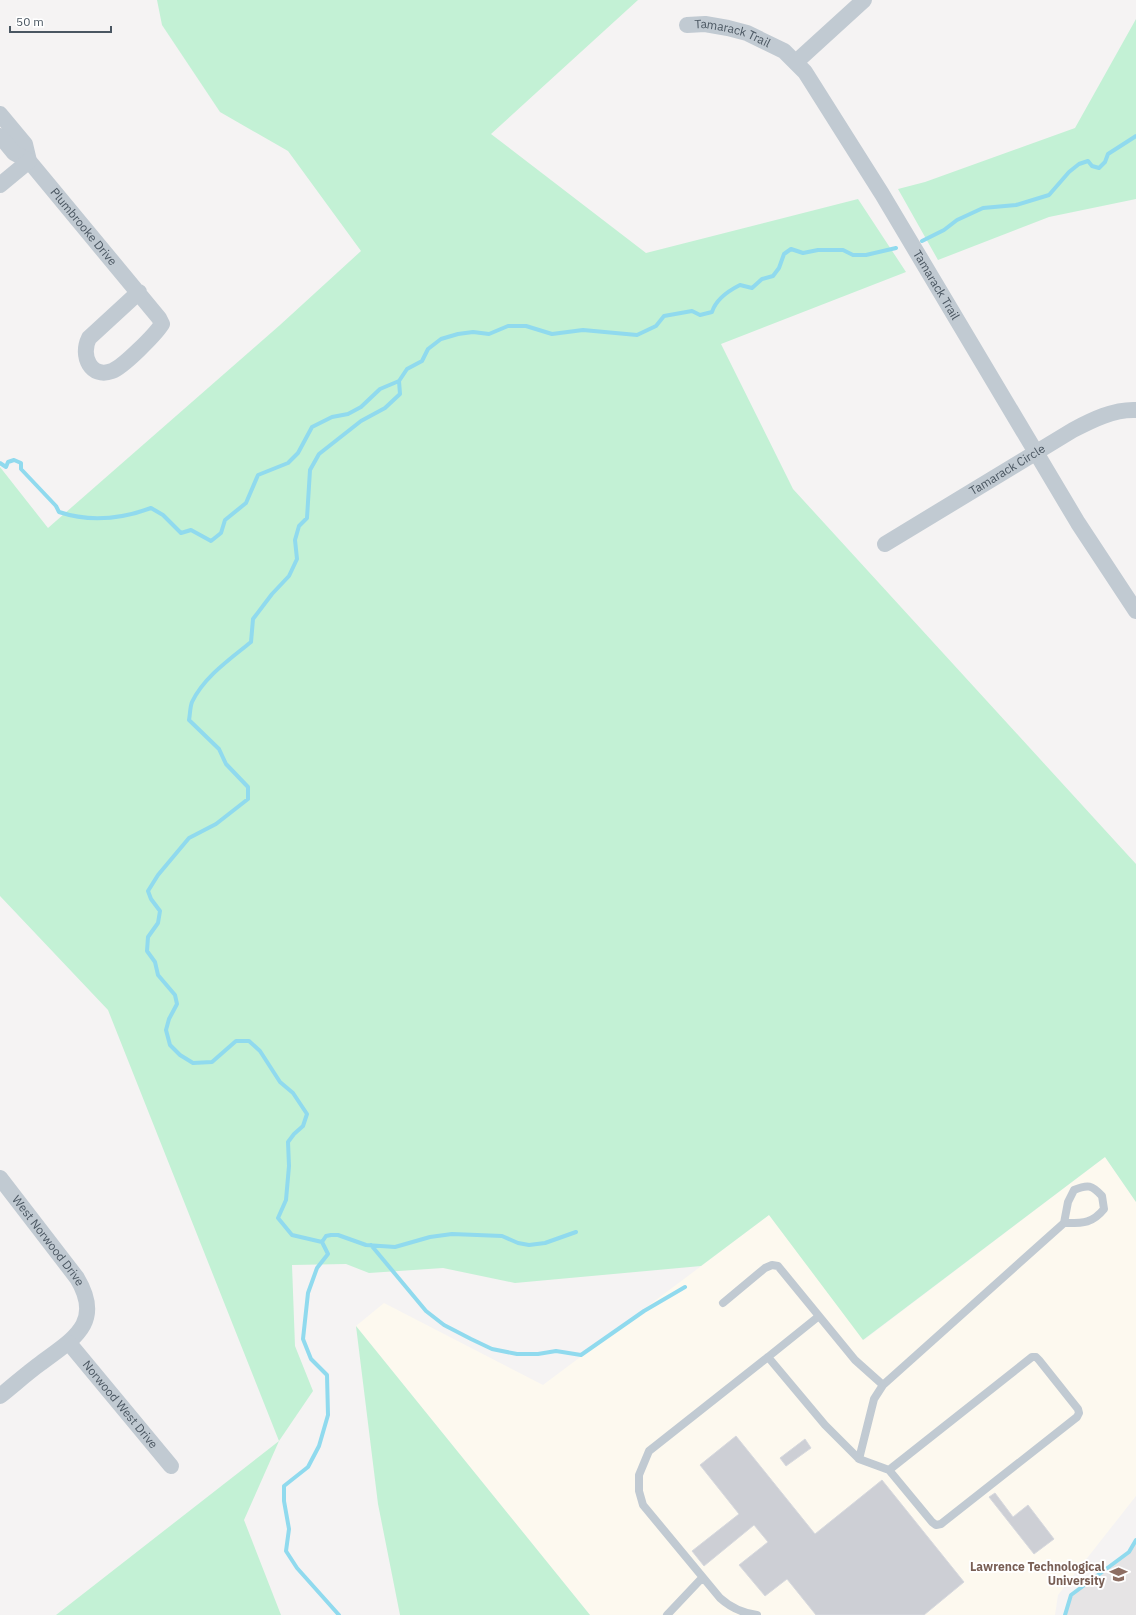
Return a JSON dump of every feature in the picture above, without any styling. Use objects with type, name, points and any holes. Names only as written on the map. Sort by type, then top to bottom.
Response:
[{"type":"street","points":[[796,62],[864,0]]},
{"type":"street","name":"Tamarack Trail","points":[[687,24],[720,27],[746,33],[784,51],[796,62],[814,85],[882,194],[1035,452],[1109,572],[1136,611]]},
{"type":"street","name":"Plumbrooke Drive","points":[[0,114],[25,144],[30,161],[139,292],[162,324],[157,332],[118,368],[106,372],[95,369],[86,359],[85,346],[89,338],[139,292]]},
{"type":"street","name":"Plumbrooke Drive","points":[[0,136],[14,153],[30,161]]},
{"type":"street","points":[[0,185],[30,161]]},
{"type":"street","name":"Tamarack Circle","points":[[885,544],[1035,452],[1089,422],[1119,411],[1136,410]]},
{"type":"street","name":"West Norwood Drive","points":[[0,1178],[77,1278],[86,1292],[88,1308],[85,1322],[69,1343]]},
{"type":"street","points":[[0,1396],[39,1364],[69,1343]]},
{"type":"street","name":"Norwood West Drive","points":[[69,1343],[171,1466]]},
{"type":"lane","points":[[859,1459],[874,1399],[883,1385],[1064,1223],[1068,1202],[1074,1190],[1084,1186],[1094,1187],[1102,1196],[1104,1209],[1096,1218],[1081,1223],[1064,1223]]},
{"type":"lane","points":[[723,1302],[765,1268],[772,1265],[778,1266],[855,1360],[883,1385]]},
{"type":"lane","points":[[757,1615],[745,1613],[730,1607],[702,1578],[643,1505],[639,1490],[639,1475],[649,1451],[819,1316]]},
{"type":"lane","points":[[768,1357],[825,1425],[859,1459],[888,1470],[936,1525],[941,1524],[1077,1417],[1079,1413],[1078,1409],[1039,1360],[1036,1357],[1032,1357],[888,1470]]},
{"type":"lane","points":[[667,1615],[702,1578]]},
{"type":"shaded area","points":[[1105,1157],[1136,1202],[1136,1496],[1058,1595],[1055,1615],[590,1615],[356,1326],[384,1303],[543,1385],[769,1215],[864,1340]]},
{"type":"shaded area","name":"Lawrence Technological University","points":[[1136,1540],[1136,1615],[1065,1615],[1071,1595],[1129,1552]]},
{"type":"green space","points":[[157,0],[638,0],[491,134],[646,253],[858,199],[906,272],[721,344],[793,489],[1136,864],[1136,1202],[1105,1157],[863,1340],[769,1215],[701,1266],[515,1283],[443,1268],[369,1273],[346,1264],[292,1265],[295,1346],[313,1391],[279,1441],[108,1010],[0,896],[0,467],[48,528],[280,325],[361,251],[288,151],[220,112],[162,25]]},
{"type":"green space","points":[[1136,19],[1136,199],[1049,217],[938,260],[898,189],[925,182],[1075,128]]},
{"type":"green space","points":[[356,1326],[590,1615],[400,1615],[378,1504]]},
{"type":"green space","points":[[279,1441],[244,1520],[281,1615],[56,1615]]},
{"type":"building","points":[[736,1436],[815,1534],[882,1480],[964,1582],[924,1615],[816,1615],[787,1579],[765,1596],[739,1565],[768,1542],[754,1525],[704,1566],[692,1551],[739,1514],[700,1465]]},
{"type":"building","points":[[805,1439],[811,1448],[786,1466],[780,1458]]},
{"type":"building","points":[[995,1493],[1013,1517],[1028,1505],[1054,1539],[1034,1554],[989,1497]]},
{"type":"waterway","points":[[922,241],[944,230],[957,220],[983,208],[1016,205],[1049,195],[1069,172],[1079,164],[1088,161],[1092,166],[1099,168],[1105,162],[1108,154],[1136,136]]},
{"type":"waterway","points":[[339,1615],[297,1568],[286,1551],[289,1529],[284,1501],[284,1486],[308,1467],[319,1446],[328,1415],[327,1375],[311,1359],[303,1339],[308,1293],[317,1268],[328,1254],[322,1242],[292,1235],[278,1218],[286,1200],[289,1166],[288,1142],[303,1126],[307,1114],[293,1093],[280,1082],[260,1051],[249,1041],[236,1041],[212,1062],[193,1063],[180,1055],[170,1045],[166,1030],[169,1019],[177,1004],[175,995],[158,975],[155,962],[147,951],[148,937],[158,923],[160,911],[151,899],[148,891],[158,875],[189,838],[216,824],[248,799],[248,787],[226,764],[219,749],[189,720],[192,702],[203,684],[226,662],[251,642],[253,619],[272,594],[289,576],[297,559],[295,540],[299,526],[307,518],[310,470],[319,454],[361,421],[385,408],[400,394],[399,381],[407,369],[422,361],[428,349],[441,339],[458,334],[473,332],[489,334],[508,326],[526,326],[552,334],[583,330],[637,335],[656,326],[664,316],[692,311],[700,315],[712,312],[719,299],[731,290],[740,285],[752,288],[762,279],[773,276],[779,268],[784,254],[791,249],[803,253],[818,250],[843,250],[853,255],[866,255],[896,248]]},
{"type":"waterway","points":[[0,463],[6,467],[8,462],[14,460],[21,463],[21,469],[56,506],[59,512],[82,517],[105,518],[128,515],[151,508],[163,515],[181,533],[191,530],[211,541],[221,533],[225,520],[246,503],[258,475],[288,463],[298,453],[312,427],[332,417],[348,414],[361,407],[380,389],[399,381]]},
{"type":"waterway","points":[[322,1242],[326,1236],[338,1235],[366,1245],[395,1247],[430,1237],[452,1234],[502,1236],[518,1243],[529,1245],[545,1243],[576,1232]]},
{"type":"waterway","points":[[371,1245],[426,1311],[444,1325],[492,1349],[517,1354],[538,1354],[556,1351],[581,1355],[644,1311],[685,1287]]},
{"type":"waterway","points":[[1065,1615],[1071,1595],[1129,1552],[1136,1540]]},
{"type":"place","name":"Lawrence Technological University","points":[[1118,1574]]}]
